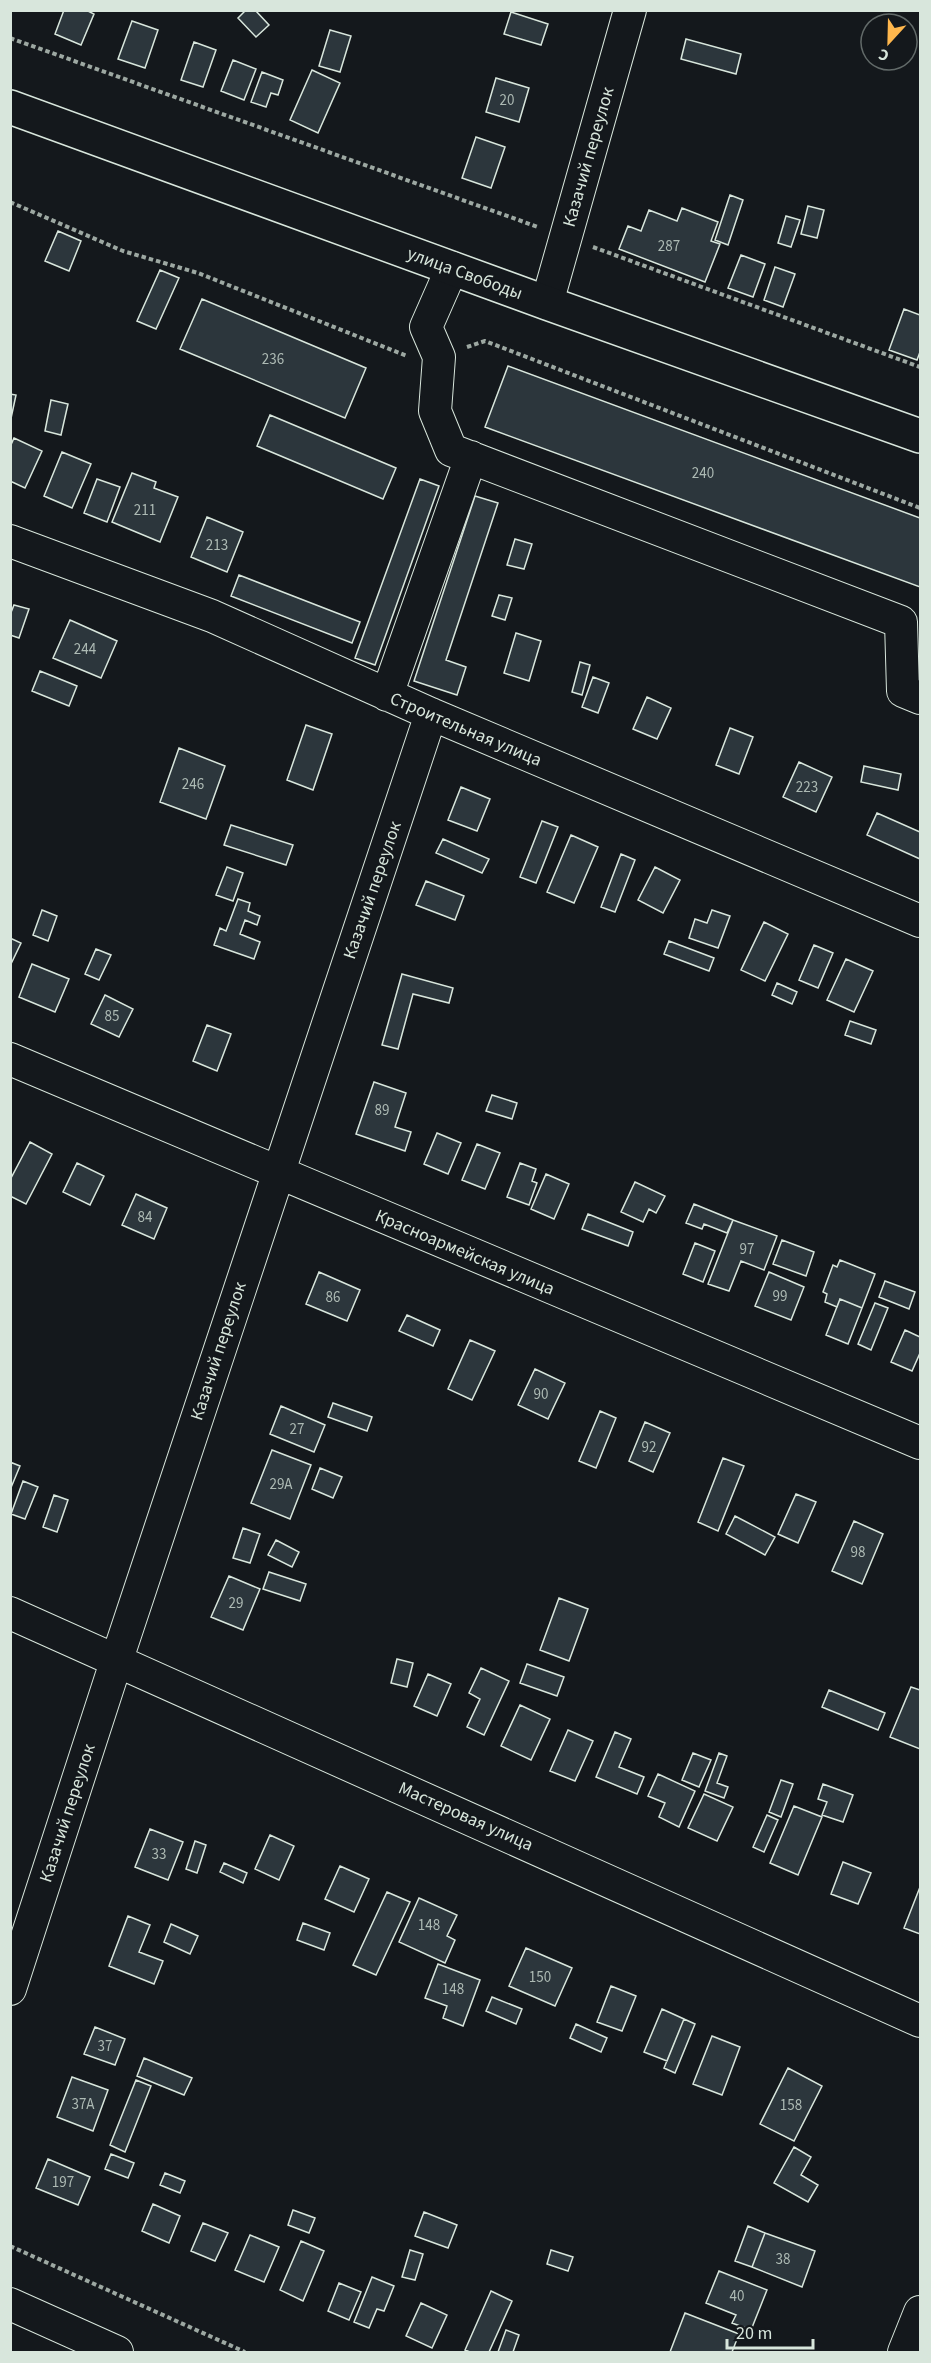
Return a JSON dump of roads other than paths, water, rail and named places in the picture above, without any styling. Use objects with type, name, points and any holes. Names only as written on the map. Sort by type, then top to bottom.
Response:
[{"type":"main road","name":"улица Свободы","points":[[10,107],[547,303],[921,436]]},
{"type":"street","name":"Казачий переулок","points":[[547,303],[630,10]]},
{"type":"street","points":[[452,268],[426,327],[439,357],[435,411],[452,450],[902,622],[903,692],[921,698]]},
{"type":"street","points":[[387,695],[471,457]]},
{"type":"street","name":"Строительная улица","points":[[10,541],[212,616],[430,714],[921,921]]},
{"type":"street","name":"Казачий переулок","points":[[10,1989],[430,714]]},
{"type":"street","name":"Красноармейская улица","points":[[10,1059],[921,1443]]},
{"type":"street","name":"Мастеровая улица","points":[[10,1613],[921,2021]]},
{"type":"street","points":[[10,2304],[117,2352]]},
{"type":"street","points":[[904,2352],[921,2312]]}]
